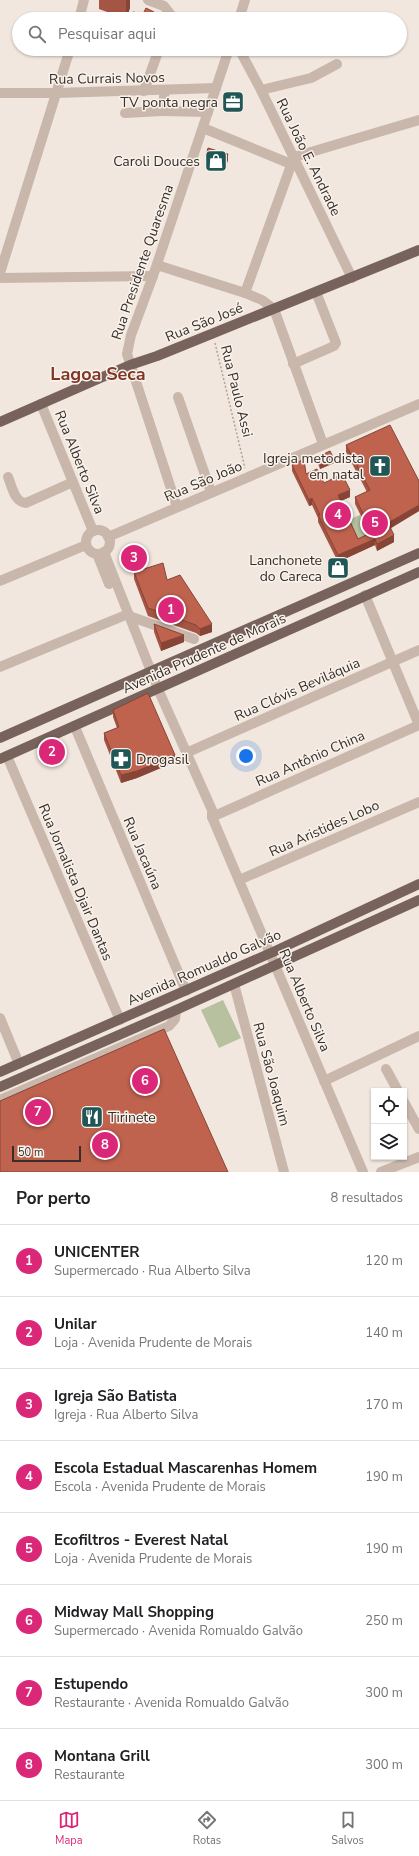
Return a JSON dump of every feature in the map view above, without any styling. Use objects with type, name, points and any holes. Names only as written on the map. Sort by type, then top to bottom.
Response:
[{"type":"main road","name":"Rua São José","points":[[0,422],[130,365],[352,278],[419,250]]},
{"type":"main road","name":"Avenida Prudente de Morais","points":[[0,738],[419,553]]},
{"type":"main road","name":"Avenida Prudente de Morais","points":[[3,757],[75,727],[419,572]]},
{"type":"main road","name":"Avenida Romualdo Galvão","points":[[0,1072],[186,991],[419,884]]},
{"type":"main road","name":"Avenida Romualdo Galvão","points":[[0,1087],[176,1010],[419,900]]},
{"type":"street","points":[[81,12],[84,0]]},
{"type":"street","points":[[148,0],[164,6],[169,12]]},
{"type":"street","points":[[241,12],[245,0]]},
{"type":"street","points":[[0,273],[68,56]]},
{"type":"street","points":[[144,91],[156,56]]},
{"type":"street","name":"Rua Presidente Quaresma","points":[[177,507],[130,365],[127,354],[128,344],[157,265],[227,56]]},
{"type":"street","name":"Rua João E. Andrade","points":[[243,56],[264,89],[293,160],[352,278]]},
{"type":"street","points":[[264,89],[311,78],[337,64]]},
{"type":"street","name":"Rua Currais Novos","points":[[0,93],[56,94],[216,88]]},
{"type":"street","points":[[162,111],[165,90]]},
{"type":"street","points":[[125,113],[162,111],[208,112]]},
{"type":"street","points":[[202,128],[293,160],[419,120]]},
{"type":"street","points":[[245,293],[293,160]]},
{"type":"street","points":[[157,265],[245,293],[262,300],[274,309],[322,444]]},
{"type":"street","points":[[0,278],[153,276]]},
{"type":"street","points":[[293,364],[334,346],[336,343],[316,292]]},
{"type":"street","points":[[178,396],[211,492]]},
{"type":"street","name":"Rua Alberto Silva","points":[[41,404],[93,531]]},
{"type":"street","name":"Rua São João","points":[[108,537],[322,444],[419,404]]},
{"type":"street","points":[[8,477],[16,498],[22,503],[26,503],[73,482]]},
{"type":"street","points":[[93,531],[101,531],[108,537],[109,546],[101,553],[90,551],[86,545],[87,536],[93,531]]},
{"type":"street","points":[[0,581],[86,545]]},
{"type":"street","name":"Rua Alberto Silva","points":[[101,553],[148,672],[212,810],[212,817],[363,1172]]},
{"type":"street","points":[[366,595],[392,662],[419,725]]},
{"type":"street","points":[[0,666],[126,616],[194,639]]},
{"type":"street","name":"Rua Clóvis Beviláquia","points":[[186,753],[419,650]]},
{"type":"street","name":"Rua Alberto Silva","points":[[156,690],[205,813],[212,817]]},
{"type":"street","name":"Rua Antônio China","points":[[212,817],[419,725]]},
{"type":"street","name":"Rua Jacaúna","points":[[75,727],[186,991]]},
{"type":"street","name":"Rua Jornalista Djair Dantas","points":[[3,757],[120,1020]]},
{"type":"street","name":"Rua Aristides Lobo","points":[[240,880],[419,802]]},
{"type":"street","name":"Rua São Joaquim","points":[[234,984],[284,1172]]},
{"type":"street","points":[[0,1100],[169,1026],[176,1019],[176,1010]]},
{"type":"street","points":[[0,1018],[20,1064]]},
{"type":"street","points":[[324,1081],[419,1036]]},
{"type":"street","points":[[386,1068],[396,1088]]},
{"type":"street","points":[[407,1107],[419,1129]]},
{"type":"street","points":[[381,1172],[419,1157]]},
{"type":"path","name":"Rua Paulo Assi","points":[[213,333],[248,477]]},
{"type":"green space","points":[[360,515],[371,538],[358,543],[348,520]]},
{"type":"green space","points":[[223,1000],[241,1038],[219,1048],[201,1010]]},
{"type":"building","points":[[146,8],[154,12],[144,12]]},
{"type":"building","points":[[208,148],[228,154],[225,162],[206,156]]},
{"type":"building","points":[[390,425],[419,481],[419,505],[388,523],[394,535],[377,544],[375,539],[338,555],[318,515],[320,515],[312,498],[309,500],[292,465],[304,459],[306,474],[317,469],[324,483],[342,474],[350,490],[338,495],[358,539],[372,532],[355,497],[370,490],[346,445]]},
{"type":"building","points":[[330,451],[334,459],[320,465],[317,457]]},
{"type":"building","points":[[163,563],[167,580],[180,575],[212,624],[200,629],[196,625],[148,608],[134,572]]},
{"type":"building","points":[[154,624],[184,635],[161,643]]},
{"type":"building","points":[[148,693],[175,755],[137,771],[121,775],[104,733],[119,727],[113,710]]},
{"type":"building","points":[[164,1029],[228,1172],[0,1172],[0,1101]]},
{"type":"place","name":"TV ponta negra","points":[[233,102]]},
{"type":"place","name":"Caroli Douces","points":[[216,161]]},
{"type":"place","name":"Igreja metodista em natal","points":[[380,466]]},
{"type":"place","name":"Escola Estadual Mascarenhas Homem","points":[[338,515]]},
{"type":"place","name":"Ecofiltros - Everest Natal","points":[[375,523]]},
{"type":"place","name":"Igreja São Batista","points":[[134,558]]},
{"type":"place","name":"Lanchonete do Careca","points":[[338,568]]},
{"type":"place","name":"UNICENTER","points":[[171,610]]},
{"type":"place","name":"Unilar","points":[[52,752]]},
{"type":"place","name":"Drogasil","points":[[121,759]]},
{"type":"place","name":"Midway Mall Shopping","points":[[145,1081]]},
{"type":"place","name":"Estupendo","points":[[38,1112]]},
{"type":"place","name":"Tirinete","points":[[92,1117]]},
{"type":"place","name":"Montana Grill","points":[[105,1145]]},
{"type":"district","name":"Lagoa Seca","points":[[98,374]]}]
